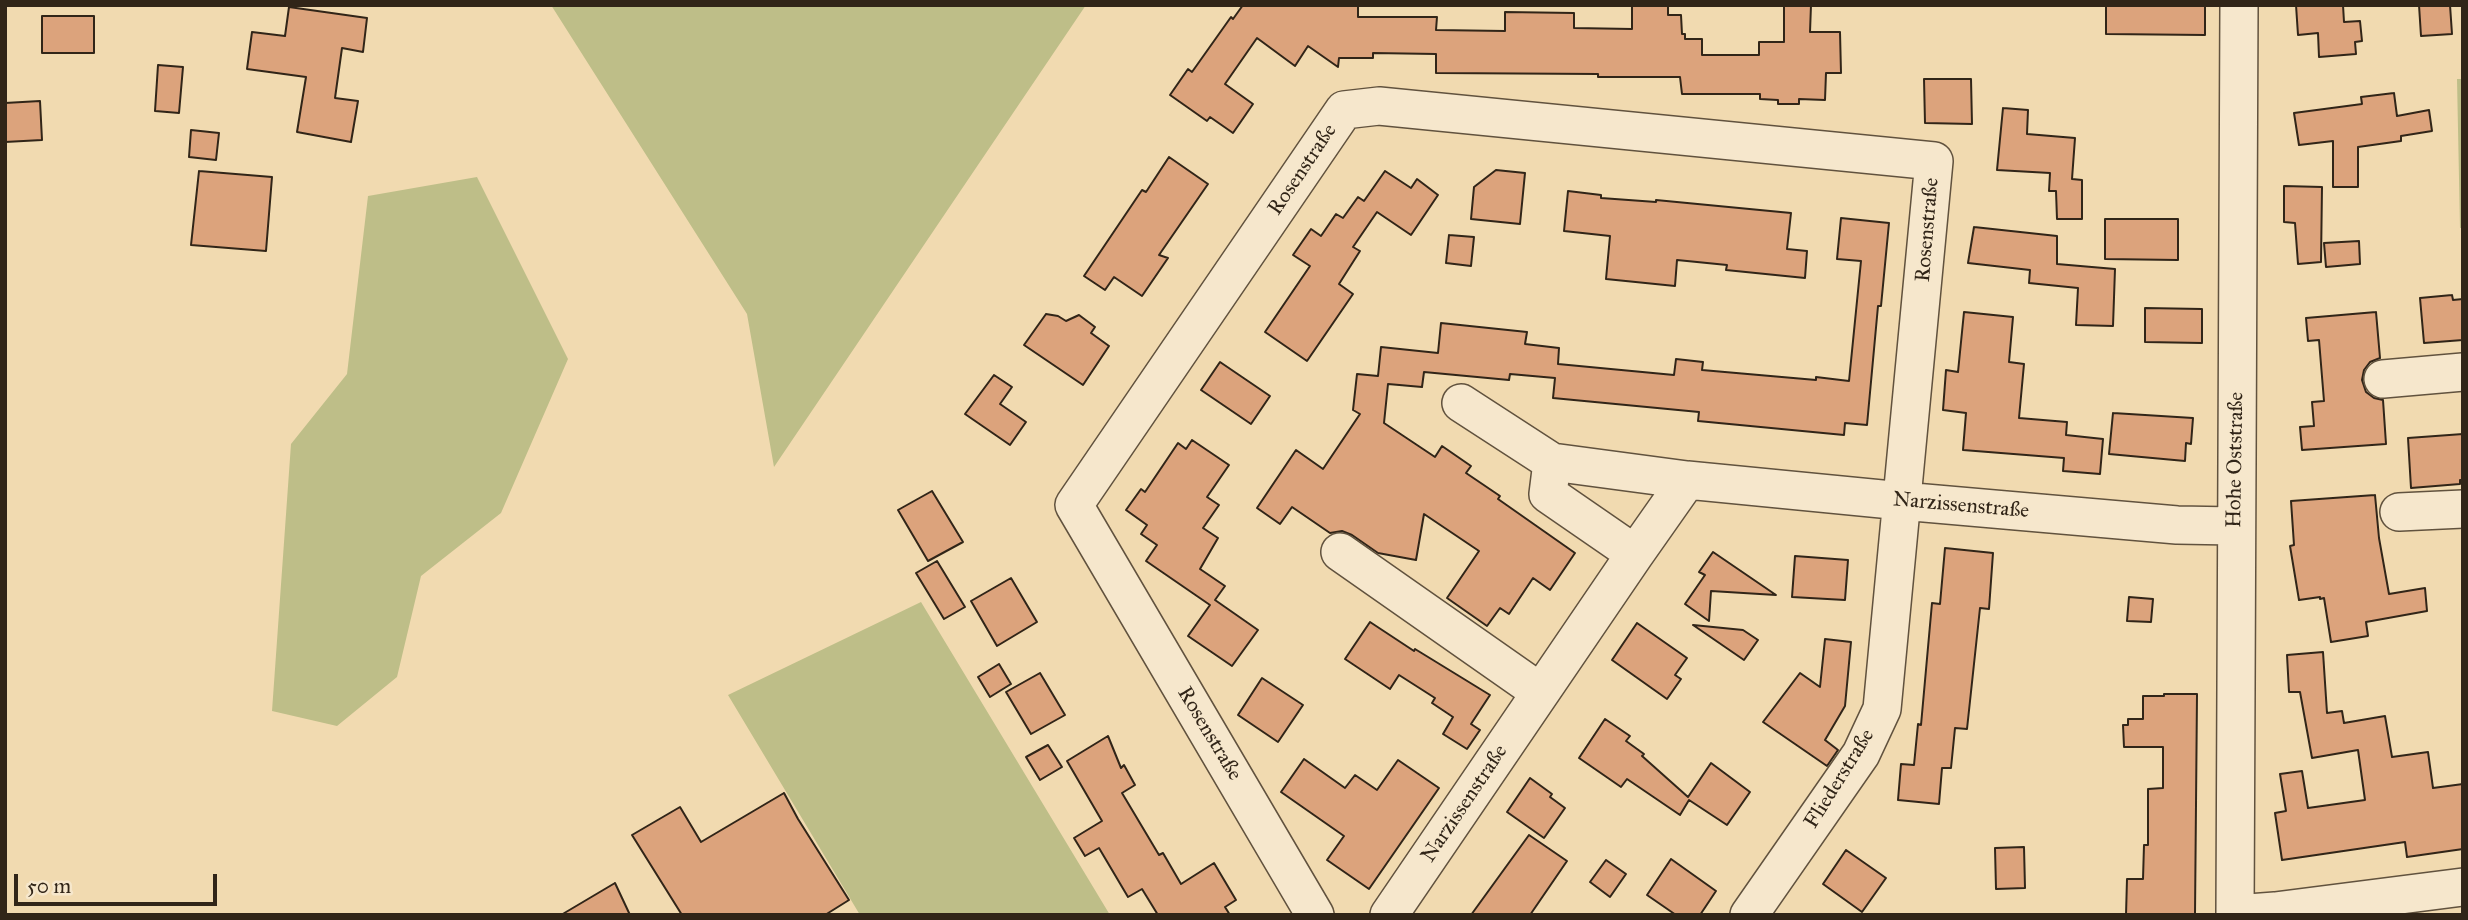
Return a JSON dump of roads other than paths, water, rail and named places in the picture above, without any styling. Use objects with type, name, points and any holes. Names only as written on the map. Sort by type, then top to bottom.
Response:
[{"type":"street","name":"Hohe Oststraße","points":[[2235,914],[2239,5]]},
{"type":"street","name":"Rosenstraße","points":[[1315,915],[1074,505],[1344,110],[1379,106],[1934,162],[1902,501]]},
{"type":"street","points":[[2383,379],[2463,372]]},
{"type":"street","name":"Narzissenstraße","points":[[1461,403],[1552,462],[1687,480],[1902,501],[2177,525],[2235,526]]},
{"type":"street","points":[[1552,462],[1548,494],[1635,554]]},
{"type":"street","name":"Narzissenstraße","points":[[1389,915],[1687,480]]},
{"type":"street","name":"Fliederstraße","points":[[1749,915],[1861,754],[1882,709],[1902,501]]},
{"type":"street","points":[[2399,512],[2463,509]]},
{"type":"street","points":[[1339,552],[1540,692]]},
{"type":"street","points":[[2235,914],[2463,887]]}]
